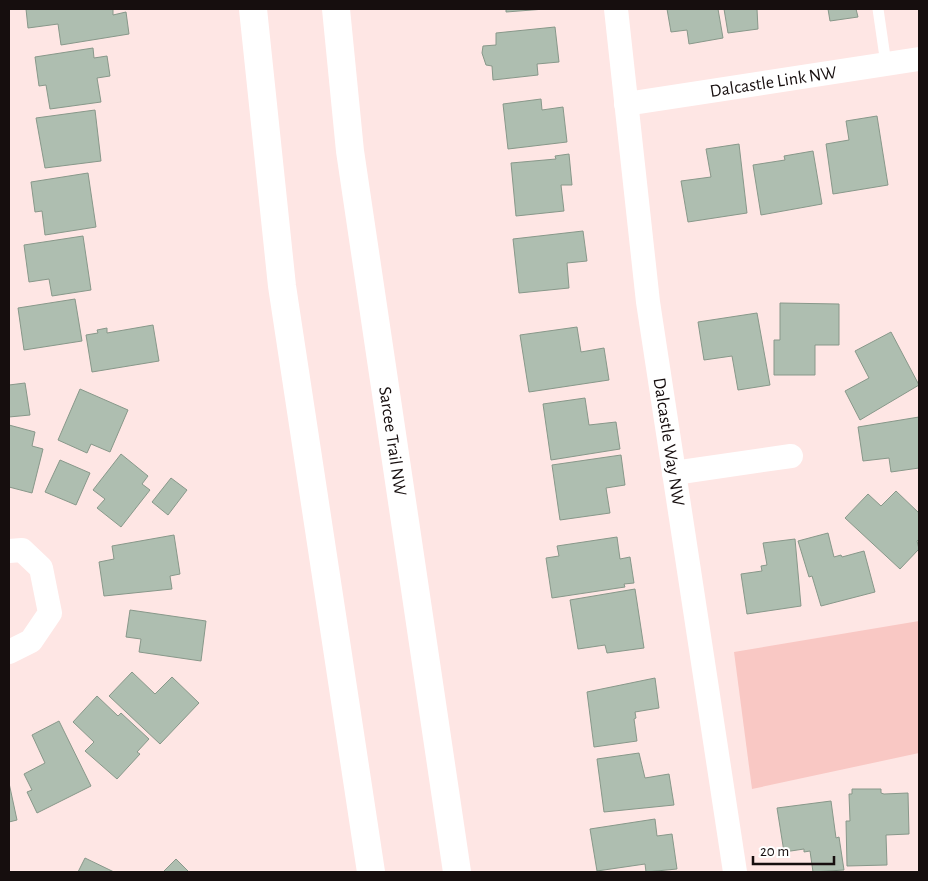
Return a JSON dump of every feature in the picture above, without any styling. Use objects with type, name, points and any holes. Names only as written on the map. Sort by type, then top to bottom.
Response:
[{"type":"main road","points":[[253,9],[282,286],[371,872]]},
{"type":"main road","name":"Sarcee Trail NW","points":[[336,9],[350,151],[457,872]]},
{"type":"street","name":"Dalcastle Way NW","points":[[616,9],[648,302],[735,872]]},
{"type":"street","name":"Dalcastle Link NW","points":[[626,104],[919,59]]},
{"type":"street","points":[[674,473],[791,456]]},
{"type":"street","points":[[9,551],[22,550],[41,568],[50,613],[31,641],[9,652]]},
{"type":"lane","points":[[878,9],[886,64]]},
{"type":"shaded area","points":[[919,621],[919,753],[752,789],[734,652]]},
{"type":"building","points":[[26,9],[113,9],[113,15],[126,12],[129,34],[61,45],[58,24],[28,28]]},
{"type":"building","points":[[506,9],[545,9],[506,12]]},
{"type":"building","points":[[667,9],[718,9],[723,38],[689,44],[687,30],[671,32]]},
{"type":"building","points":[[724,9],[757,9],[758,29],[728,33]]},
{"type":"building","points":[[828,9],[856,9],[858,17],[830,21]]},
{"type":"building","points":[[555,27],[559,62],[537,64],[538,75],[493,80],[492,66],[486,65],[482,53],[483,46],[496,45],[496,33]]},
{"type":"building","points":[[93,48],[94,58],[107,56],[110,76],[97,78],[101,102],[50,109],[46,85],[39,86],[35,57]]},
{"type":"building","points":[[541,99],[542,110],[563,107],[567,142],[508,149],[503,104]]},
{"type":"building","points":[[95,110],[101,161],[45,168],[36,118]]},
{"type":"building","points":[[877,116],[888,185],[833,194],[826,144],[849,140],[846,121]]},
{"type":"building","points":[[739,144],[747,213],[688,222],[681,181],[711,177],[706,149]]},
{"type":"building","points":[[813,151],[822,204],[761,215],[753,165],[785,160],[784,156]]},
{"type":"building","points":[[569,154],[572,185],[561,185],[564,211],[516,216],[511,163],[556,159],[555,156]]},
{"type":"building","points":[[88,173],[96,227],[45,235],[42,211],[35,212],[31,182]]},
{"type":"building","points":[[583,231],[587,261],[567,263],[569,288],[519,293],[513,239]]},
{"type":"building","points":[[83,236],[91,290],[52,296],[49,279],[29,282],[24,245]]},
{"type":"building","points":[[75,299],[82,341],[24,350],[18,308]]},
{"type":"building","points":[[780,303],[839,304],[839,345],[815,345],[815,375],[774,375],[774,340],[780,340]]},
{"type":"building","points":[[757,313],[770,385],[738,390],[732,356],[704,360],[698,322]]},
{"type":"building","points":[[153,325],[159,361],[92,372],[86,335],[98,333],[97,330],[107,328],[107,333]]},
{"type":"building","points":[[577,327],[581,352],[604,348],[609,380],[529,392],[520,335]]},
{"type":"building","points":[[891,332],[919,385],[860,420],[845,391],[869,378],[855,351]]},
{"type":"building","points":[[25,383],[30,415],[9,417],[9,385]]},
{"type":"building","points":[[80,389],[128,410],[110,452],[91,444],[87,453],[58,440]]},
{"type":"building","points":[[585,398],[589,425],[616,422],[620,449],[551,460],[543,404]]},
{"type":"building","points":[[919,417],[919,468],[891,472],[889,458],[863,461],[858,427]]},
{"type":"building","points":[[9,425],[35,432],[32,446],[43,449],[32,493],[9,487]]},
{"type":"building","points":[[121,454],[148,476],[142,484],[150,490],[121,527],[97,508],[105,499],[93,490]]},
{"type":"building","points":[[621,455],[625,485],[606,488],[610,513],[560,520],[552,465]]},
{"type":"building","points":[[60,460],[90,473],[76,505],[45,492]]},
{"type":"building","points":[[171,478],[187,490],[168,515],[152,502]]},
{"type":"building","points":[[896,491],[919,513],[919,539],[917,541],[919,549],[900,569],[845,518],[868,494],[881,506]]},
{"type":"building","points":[[828,533],[834,557],[841,555],[842,557],[864,551],[875,592],[821,606],[812,576],[809,577],[798,541]]},
{"type":"building","points":[[174,535],[180,574],[170,576],[172,589],[104,596],[99,562],[114,559],[112,546]]},
{"type":"building","points":[[617,537],[620,559],[630,557],[634,583],[624,584],[625,587],[552,598],[546,558],[559,556],[557,546]]},
{"type":"building","points":[[795,539],[801,606],[747,614],[741,574],[762,571],[761,566],[767,565],[763,543]]},
{"type":"building","points":[[635,589],[644,648],[607,653],[605,645],[578,649],[570,600]]},
{"type":"building","points":[[130,610],[206,621],[201,661],[139,652],[141,639],[126,637]]},
{"type":"building","points":[[132,672],[155,694],[172,677],[199,703],[160,744],[109,696]]},
{"type":"building","points":[[655,678],[659,708],[635,712],[637,741],[594,747],[587,692]]},
{"type":"building","points":[[97,696],[118,716],[121,713],[149,739],[137,752],[140,754],[117,779],[85,751],[94,742],[73,722]]},
{"type":"building","points":[[59,721],[91,786],[37,813],[27,792],[32,790],[24,774],[45,763],[32,735]]},
{"type":"building","points":[[639,753],[645,778],[669,774],[674,805],[604,812],[597,759]]},
{"type":"building","points":[[9,783],[17,820],[9,822]]},
{"type":"building","points":[[852,789],[881,789],[881,793],[884,794],[908,793],[909,834],[886,835],[887,865],[847,866],[846,821],[850,821],[849,794],[852,794]]},
{"type":"building","points":[[831,801],[836,838],[839,837],[844,870],[813,872],[810,851],[804,852],[804,849],[784,852],[777,808]]},
{"type":"building","points":[[655,819],[657,836],[672,834],[677,869],[646,872],[645,864],[597,871],[590,829]]},
{"type":"building","points":[[85,858],[114,872],[78,872]]},
{"type":"building","points":[[176,859],[189,872],[163,872]]}]
